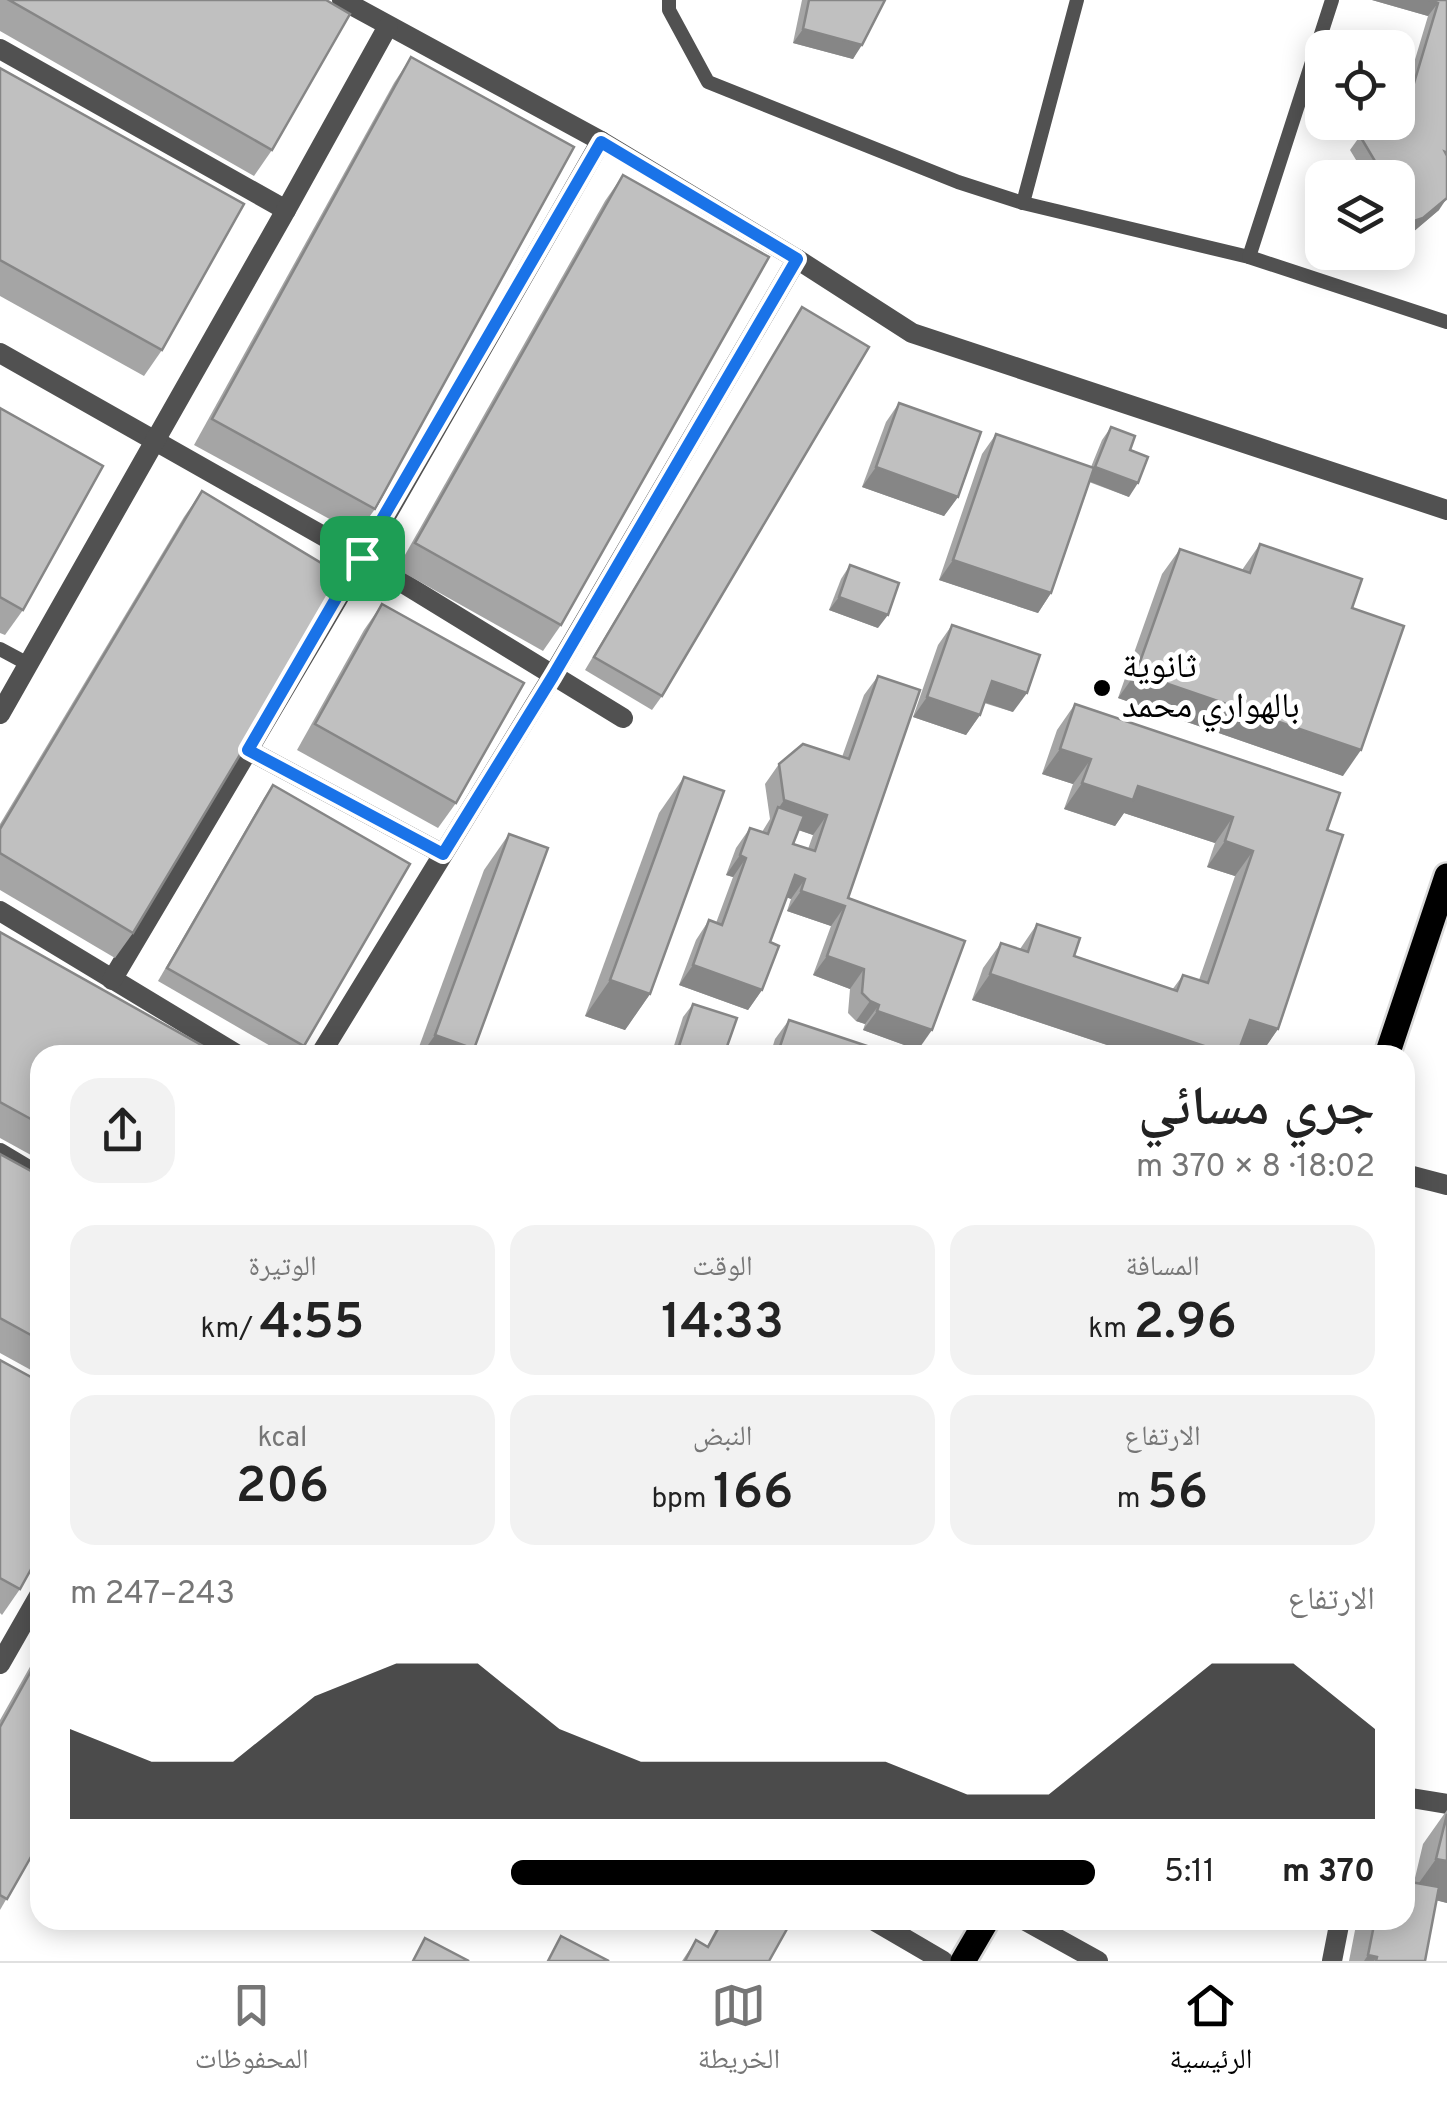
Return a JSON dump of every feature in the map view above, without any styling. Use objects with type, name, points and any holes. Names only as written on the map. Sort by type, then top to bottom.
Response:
[{"type":"main road","points":[[1390,1045],[1447,876]]},
{"type":"main road","points":[[963,1961],[982,1930]]},
{"type":"street","points":[[342,0],[601,142],[912,333],[1447,510]]},
{"type":"street","points":[[0,714],[388,26]]},
{"type":"street","points":[[0,48],[286,210]]},
{"type":"street","points":[[112,980],[362,558],[601,142]]},
{"type":"street","points":[[326,1045],[553,676],[797,259]]},
{"type":"street","points":[[0,353],[362,558],[622,718]]},
{"type":"street","points":[[248,750],[443,854]]},
{"type":"street","points":[[0,912],[221,1045]]},
{"type":"street","points":[[0,1153],[30,1170]]},
{"type":"street","points":[[1415,1176],[1447,1184]]},
{"type":"street","points":[[1,1661],[30,1611]]},
{"type":"street","points":[[1415,1799],[1447,1804]]},
{"type":"street","points":[[891,1930],[943,1961]]},
{"type":"street","points":[[1042,1930],[1098,1961]]},
{"type":"street","points":[[1332,1961],[1338,1930]]},
{"type":"lane","points":[[669,0],[668,10],[708,82],[958,182],[1022,203],[1249,258],[1447,322]]},
{"type":"lane","points":[[1022,203],[1078,0]]},
{"type":"lane","points":[[1249,258],[1332,0]]},
{"type":"lane","points":[[0,648],[28,664]]},
{"type":"building","points":[[9,0],[326,0],[350,14],[272,150]]},
{"type":"building","points":[[809,0],[885,0],[862,45],[803,29]]},
{"type":"building","points":[[1428,0],[1447,0],[1447,198],[1415,221],[1415,160],[1374,160],[1362,140],[1415,140],[1415,80],[1438,3]]},
{"type":"building","points":[[411,57],[574,147],[375,509],[212,419]]},
{"type":"building","points":[[0,68],[244,204],[162,350],[0,260]]},
{"type":"building","points":[[623,175],[769,257],[561,625],[415,543]]},
{"type":"building","points":[[802,307],[869,347],[662,696],[594,657]]},
{"type":"building","points":[[899,403],[981,432],[958,497],[876,467]]},
{"type":"building","points":[[0,408],[103,466],[23,610],[0,597]]},
{"type":"building","points":[[1111,427],[1135,436],[1130,450],[1148,457],[1138,483],[1095,467]]},
{"type":"building","points":[[996,434],[1094,468],[1051,593],[953,560]]},
{"type":"building","points":[[202,491],[346,578],[133,933],[0,853],[0,829]]},
{"type":"building","points":[[1260,544],[1362,579],[1352,608],[1404,626],[1361,750],[1136,673],[1180,549],[1250,573]]},
{"type":"building","points":[[850,565],[899,583],[888,615],[839,597]]},
{"type":"building","points":[[382,604],[524,683],[456,803],[315,724]]},
{"type":"building","points":[[952,625],[1040,655],[1027,693],[992,681],[980,715],[927,697]]},
{"type":"building","points":[[878,676],[920,690],[848,898],[965,941],[932,1030],[877,1011],[879,1005],[862,993],[864,969],[827,956],[845,906],[801,891],[805,879],[795,875],[770,942],[779,946],[762,990],[693,965],[709,920],[722,925],[746,858],[740,855],[750,828],[768,834],[778,807],[804,816],[793,844],[815,851],[827,815],[784,800],[779,764],[803,744],[849,759]]},
{"type":"building","points":[[1075,704],[1340,793],[1327,830],[1343,835],[1278,1029],[1250,1020],[1241,1045],[1201,1045],[990,974],[1001,943],[1028,952],[1037,924],[1080,938],[1074,956],[1177,991],[1183,975],[1208,983],[1253,851],[1225,841],[1233,817],[1138,786],[1133,800],[1082,783],[1091,759],[1060,749]]},
{"type":"building","points":[[684,777],[724,791],[650,994],[610,980]]},
{"type":"building","points":[[273,785],[410,864],[305,1045],[167,968]]},
{"type":"building","points":[[509,834],[548,848],[475,1045],[463,1045],[435,1035]]},
{"type":"building","points":[[0,932],[201,1045],[30,1045],[30,1118],[0,1102]]},
{"type":"building","points":[[693,1004],[737,1018],[728,1045],[679,1045]]},
{"type":"building","points":[[789,1020],[864,1045],[780,1045]]},
{"type":"building","points":[[0,1154],[30,1170],[30,1334],[0,1318]]},
{"type":"building","points":[[0,1360],[30,1376],[30,1571],[20,1589],[0,1578]]},
{"type":"building","points":[[30,1673],[30,1859],[7,1899],[0,1895],[0,1727]]},
{"type":"building","points":[[1447,1814],[1447,1861],[1436,1859]]},
{"type":"building","points":[[1415,1883],[1439,1887],[1425,1961],[1376,1961],[1377,1957],[1368,1955],[1373,1930],[1415,1930]]},
{"type":"building","points":[[717,1930],[786,1930],[769,1961],[685,1961],[696,1940],[708,1947]]},
{"type":"building","points":[[561,1936],[609,1961],[548,1961]]},
{"type":"building","points":[[425,1938],[469,1961],[413,1961]]},
{"type":"place","name":"ثانوية بالهواري محمد","points":[[1102,688]]},
{"type":"route","points":[[601,142],[797,259],[553,676],[443,854],[248,750],[362,558],[601,142]]}]
